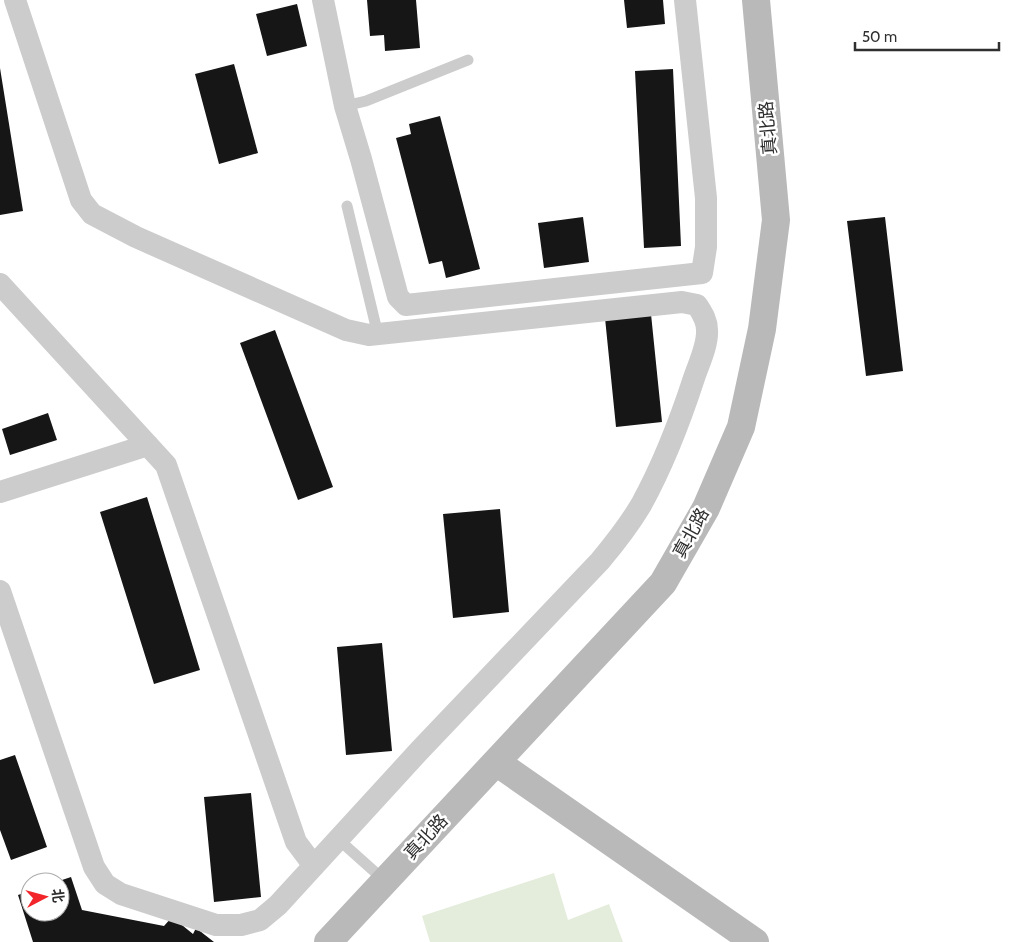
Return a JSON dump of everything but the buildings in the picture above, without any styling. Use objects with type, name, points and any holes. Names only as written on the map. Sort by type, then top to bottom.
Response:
[{"type":"street","points":[[0,591],[94,867],[104,884],[121,894],[216,925],[241,925],[260,920],[278,905],[420,750],[600,561],[622,534],[640,505],[666,455],[706,344],[707,330],[704,318],[697,305],[682,302],[369,335],[346,330],[136,237],[92,214],[82,200],[15,0]]},
{"type":"street","points":[[323,0],[345,106],[398,297],[406,304],[702,273],[706,247],[706,198],[685,0]]},
{"type":"street","name":"真北路","points":[[328,942],[663,583],[706,508],[741,427],[762,329],[776,220],[756,0]]},
{"type":"street","points":[[0,284],[166,465],[296,842],[314,866]]},
{"type":"street","points":[[0,492],[148,445]]},
{"type":"street","points":[[496,762],[754,942]]},
{"type":"lane","points":[[345,106],[366,101],[468,60]]},
{"type":"lane","points":[[348,206],[378,335]]},
{"type":"lane","points":[[338,839],[385,881]]},
{"type":"green space","points":[[554,873],[568,920],[609,904],[623,942],[430,942],[422,916]]}]
